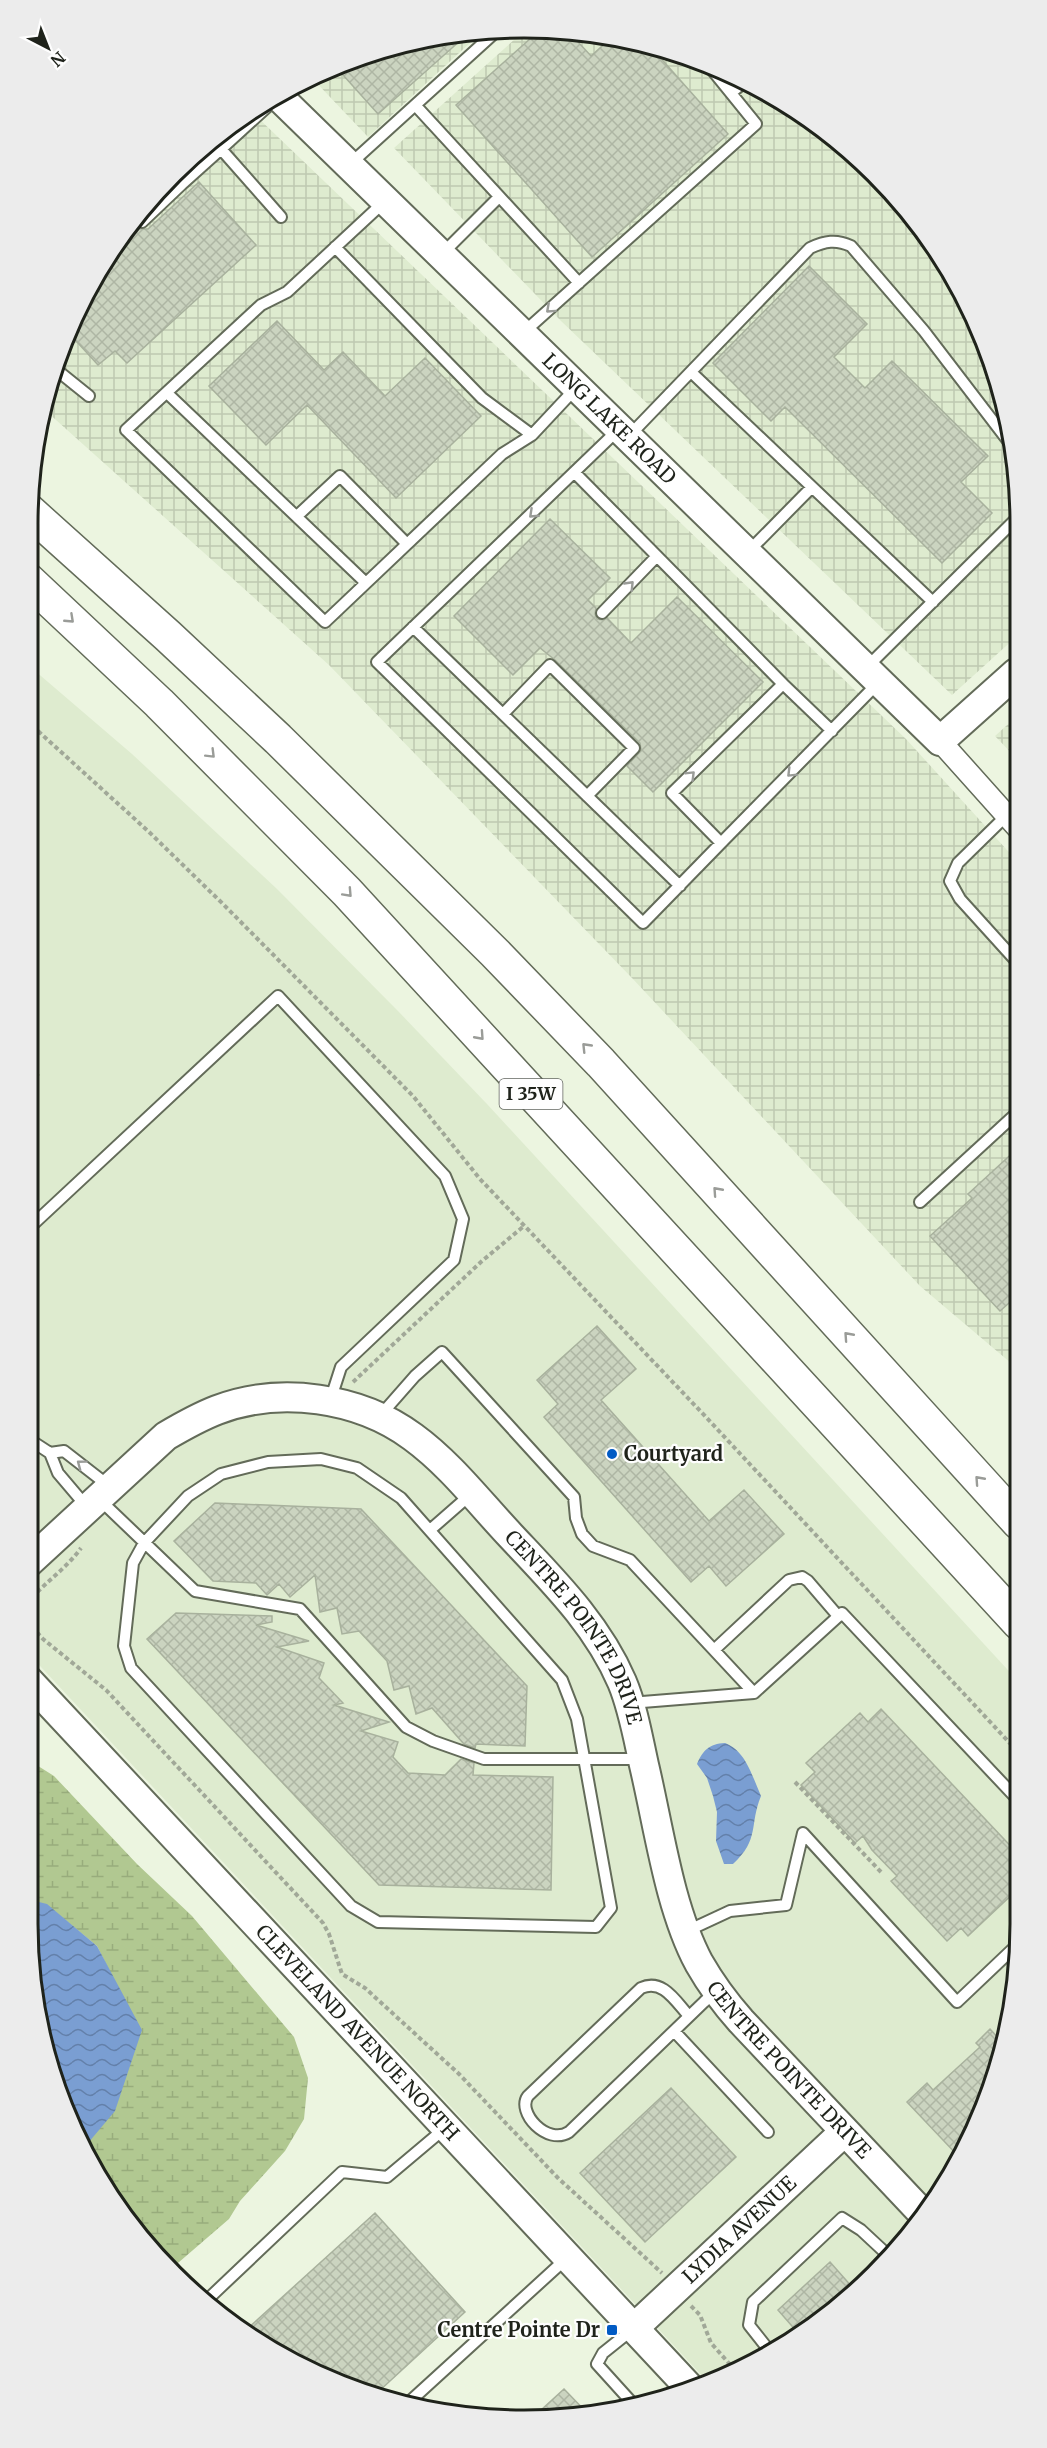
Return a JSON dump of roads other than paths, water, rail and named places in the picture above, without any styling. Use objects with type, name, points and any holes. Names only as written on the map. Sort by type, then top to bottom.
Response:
[{"type":"highway","points":[[38,520],[168,636],[279,740],[495,953],[601,1063],[1010,1513]]},
{"type":"highway","name":"I 35W","points":[[38,589],[159,703],[347,892],[1010,1613]]},
{"type":"street","name":"LONG LAKE ROAD","points":[[284,102],[940,741]]},
{"type":"street","points":[[1010,678],[940,741],[1010,819]]},
{"type":"street","name":"CENTRE POINTE DRIVE","points":[[38,1554],[166,1436],[219,1409],[252,1401],[285,1397],[330,1402],[379,1417],[411,1436],[437,1457],[589,1621],[608,1652],[629,1703],[675,1899],[685,1931],[699,1962],[716,1990],[741,2021],[918,2208]]},
{"type":"street","name":"CLEVELAND AVENUE NORTH","points":[[38,1690],[685,2383]]},
{"type":"street","name":"LYDIA AVENUE","points":[[634,2328],[844,2132]]},
{"type":"lane","points":[[348,166],[488,39]]},
{"type":"lane","points":[[522,334],[756,124],[720,79]]},
{"type":"lane","points":[[731,93],[737,88]]},
{"type":"lane","points":[[416,106],[579,283]]},
{"type":"lane","points":[[193,167],[221,149],[254,119]]},
{"type":"lane","points":[[218,146],[281,217]]},
{"type":"lane","points":[[440,255],[499,197]]},
{"type":"lane","points":[[385,202],[287,292],[261,305],[126,430],[325,622],[502,454],[532,435],[576,388]]},
{"type":"lane","points":[[1000,431],[924,331],[851,246],[841,241],[823,242],[810,248],[691,372],[575,473],[377,662],[643,923],[832,731],[872,675],[933,602],[1010,525]]},
{"type":"lane","points":[[335,248],[482,398],[532,435]]},
{"type":"lane","points":[[691,372],[933,602]]},
{"type":"lane","points":[[61,374],[89,396]]},
{"type":"lane","points":[[167,393],[366,583]]},
{"type":"lane","points":[[575,473],[832,731]]},
{"type":"lane","points":[[297,516],[340,476],[407,544]]},
{"type":"lane","points":[[747,553],[812,488]]},
{"type":"lane","points":[[602,613],[657,556]]},
{"type":"lane","points":[[413,627],[680,886]]},
{"type":"lane","points":[[503,714],[553,663],[634,748],[587,796]]},
{"type":"lane","points":[[721,843],[672,794],[783,684]]},
{"type":"lane","points":[[1010,823],[958,863],[950,881],[960,899],[1010,954]]},
{"type":"lane","points":[[38,1220],[278,996],[445,1176],[463,1219],[454,1260],[341,1367],[330,1402]]},
{"type":"lane","points":[[920,1202],[1010,1119]]},
{"type":"lane","points":[[379,1417],[416,1376],[442,1353],[574,1497],[576,1518],[582,1534],[593,1546],[630,1560],[754,1693]]},
{"type":"lane","points":[[38,1445],[50,1453],[58,1473],[98,1497]]},
{"type":"lane","points":[[50,1453],[64,1451],[98,1497],[195,1591],[300,1609],[406,1727],[433,1742],[484,1759],[643,1759]]},
{"type":"lane","points":[[321,1459],[357,1468],[401,1498],[562,1680],[577,1719],[611,1908],[596,1927],[378,1922],[351,1906],[131,1668],[124,1646],[133,1563],[144,1543],[188,1496],[221,1474],[268,1462],[321,1459]]},
{"type":"lane","points":[[430,1530],[472,1494]]},
{"type":"lane","points":[[714,1650],[789,1580],[802,1577],[808,1581],[838,1616]]},
{"type":"lane","points":[[629,1703],[754,1693],[842,1613],[1010,1791]]},
{"type":"lane","points":[[685,1931],[730,1911],[786,1905],[803,1833],[957,2002],[1008,1953]]},
{"type":"lane","points":[[689,2016],[662,1988],[653,1984],[641,1988],[528,2096],[524,2104],[526,2113],[546,2134],[564,2135],[674,2031],[716,1990]]},
{"type":"lane","points":[[674,2031],[768,2132]]},
{"type":"lane","points":[[211,2296],[342,2172],[387,2178],[446,2127]]},
{"type":"lane","points":[[765,2345],[749,2325],[753,2302],[842,2218],[861,2230],[883,2251]]},
{"type":"lane","points":[[414,2398],[568,2257]]},
{"type":"lane","points":[[628,2399],[597,2364],[603,2353],[634,2328]]},
{"type":"water","points":[[725,1743],[743,1758],[761,1796],[751,1839],[733,1864],[724,1864],[716,1841],[717,1812],[713,1796],[707,1778],[697,1764],[707,1749]]},
{"type":"water","points":[[38,1902],[47,1904],[97,1946],[142,2030],[115,2111],[89,2142],[63,2081],[47,2019],[39,1956]]},
{"type":"place","name":"Courtyard","points":[[612,1454]]},
{"type":"place","name":"Centre Pointe Dr","points":[[612,2330]]}]
